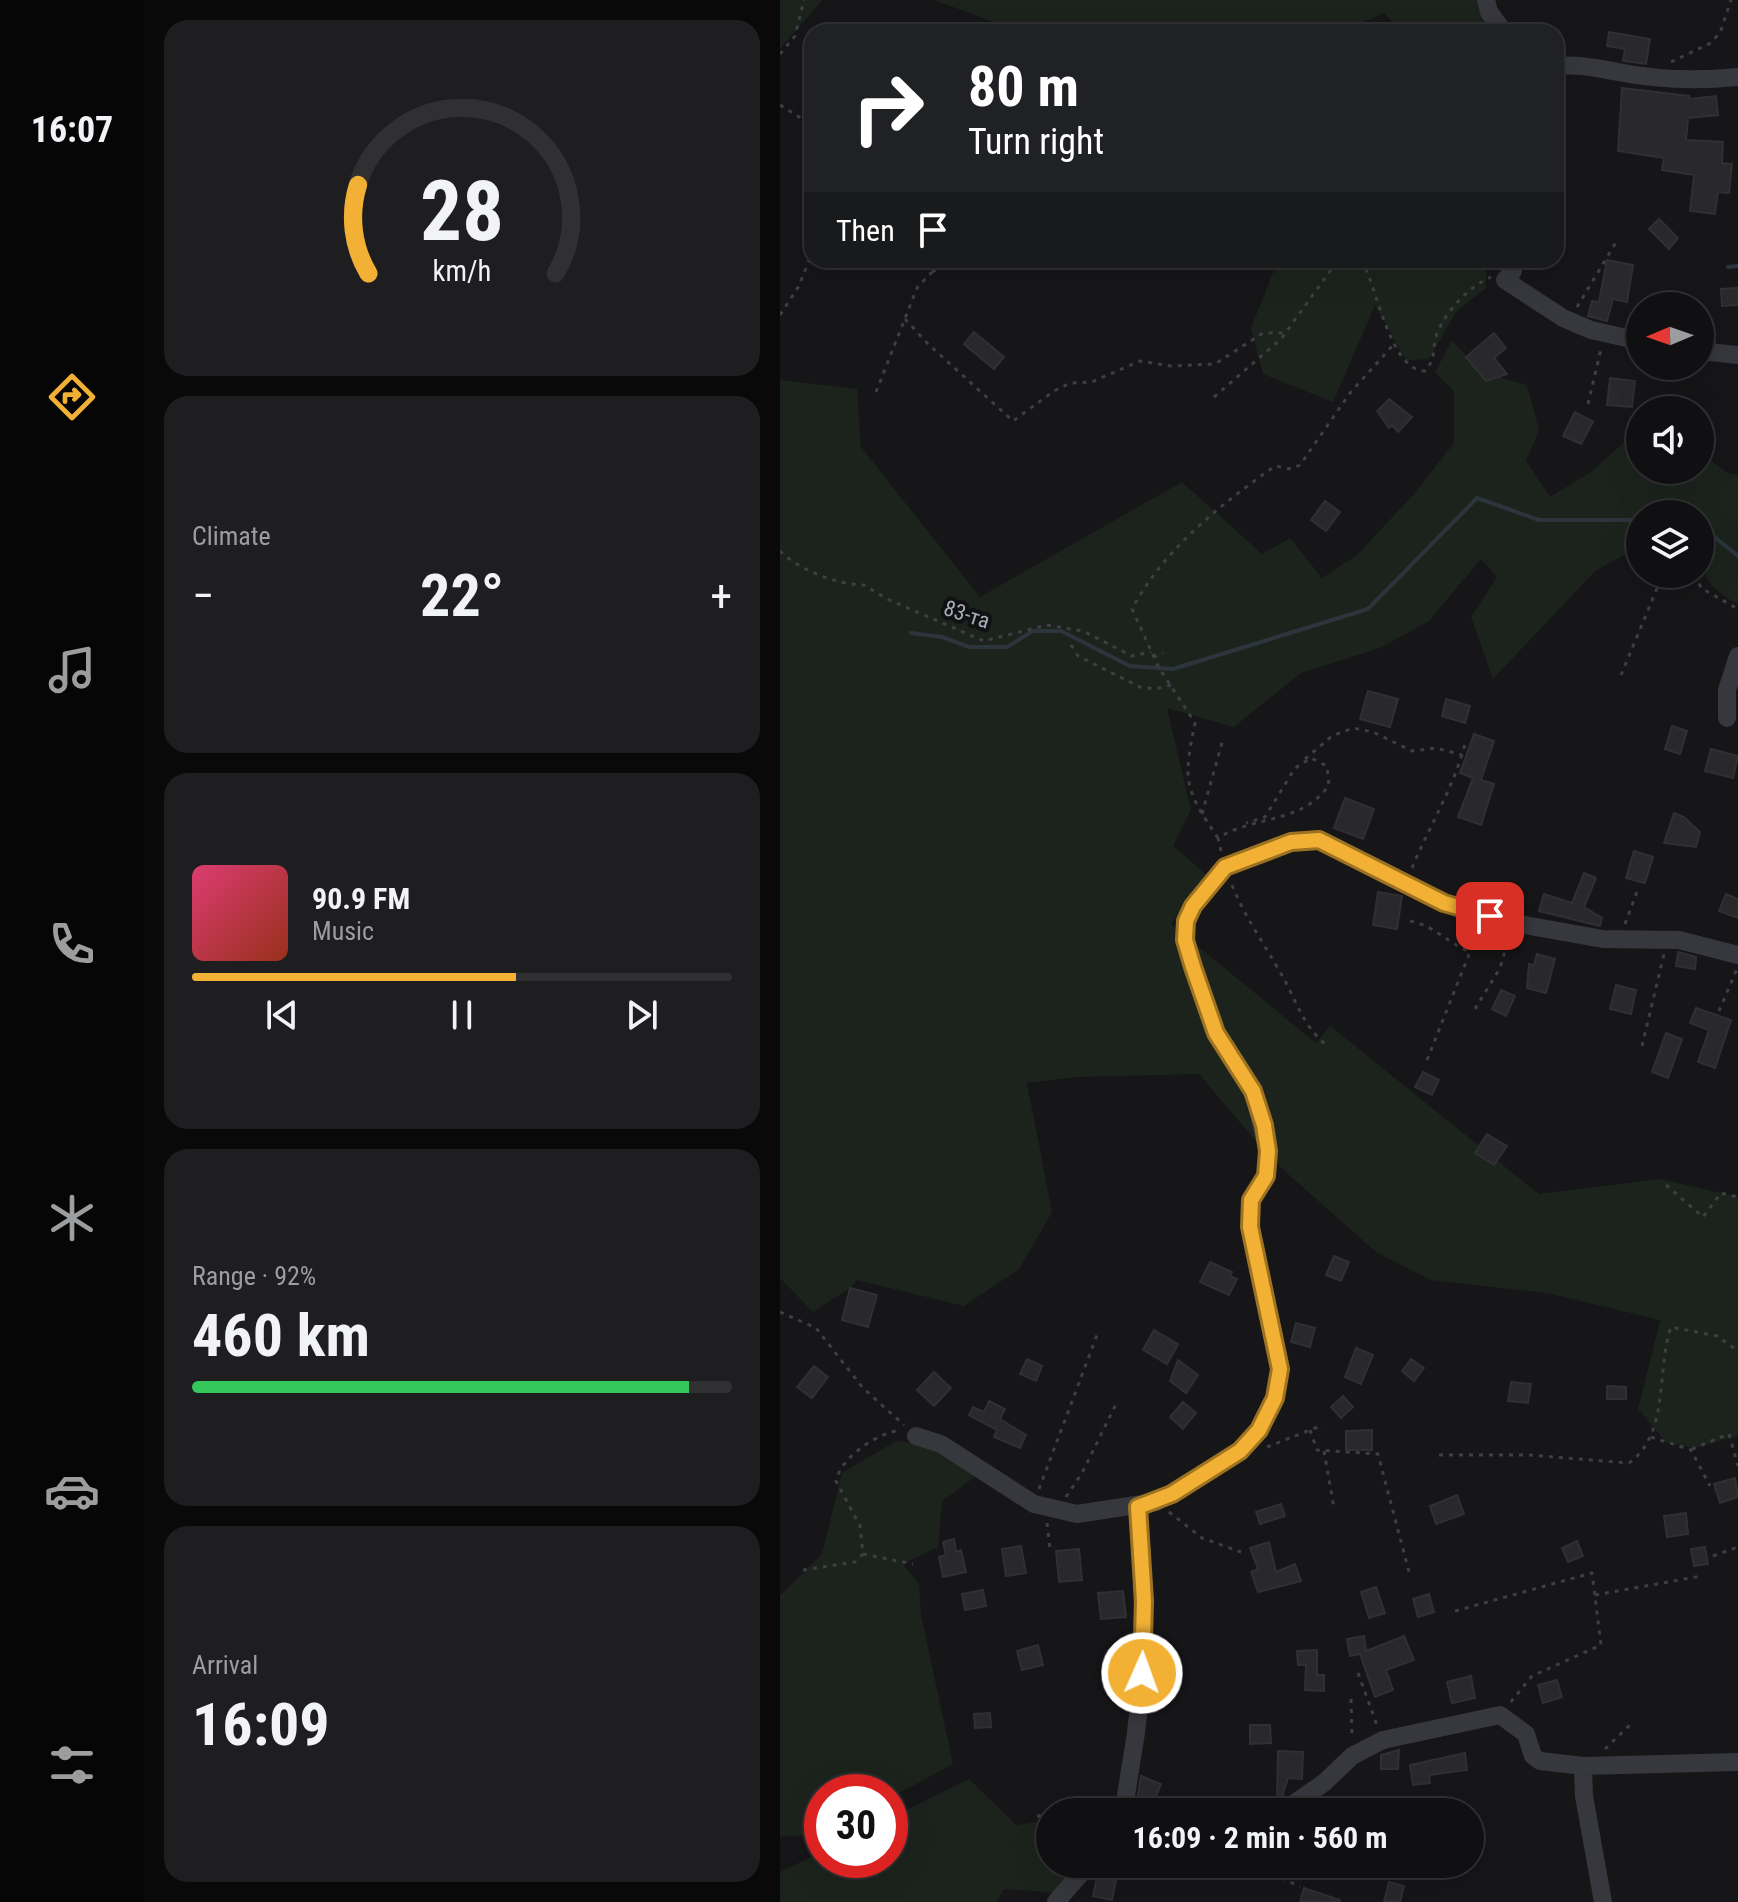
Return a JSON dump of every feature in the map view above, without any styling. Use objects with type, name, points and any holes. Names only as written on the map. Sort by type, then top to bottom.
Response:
[{"type":"street","points":[[1486,0],[1489,12],[1498,24]]},
{"type":"street","points":[[1564,66],[1589,64],[1619,72],[1691,82],[1738,77]]},
{"type":"street","points":[[1513,268],[1505,280],[1568,320],[1626,338]]},
{"type":"street","points":[[1714,352],[1738,355]]},
{"type":"street","points":[[1727,718],[1727,690],[1738,656]]},
{"type":"street","points":[[916,1436],[952,1450],[1004,1487],[1045,1507],[1077,1514],[1147,1504],[1240,1451],[1259,1430],[1275,1398],[1280,1369],[1250,1227],[1251,1200],[1266,1176],[1268,1151],[1264,1125],[1253,1091],[1216,1033],[1185,940],[1186,921],[1193,906],[1225,867],[1291,842],[1319,840],[1444,903],[1513,923],[1619,939],[1668,939],[1738,955]]},
{"type":"street","points":[[1125,1798],[1139,1720],[1147,1504]]},
{"type":"street","points":[[1302,1798],[1325,1782],[1352,1756],[1383,1740],[1500,1715],[1526,1734],[1533,1756],[1540,1761],[1583,1766],[1738,1762]]},
{"type":"street","points":[[1583,1766],[1584,1796],[1603,1902]]},
{"type":"street","points":[[1056,1902],[1077,1878]]},
{"type":"path","points":[[780,54],[795,36],[804,0]]},
{"type":"path","points":[[1655,75],[1678,57],[1709,44],[1720,33],[1731,0]]},
{"type":"path","points":[[780,105],[804,120]]},
{"type":"path","points":[[1568,320],[1618,239]]},
{"type":"path","points":[[780,315],[799,286],[806,268]]},
{"type":"path","points":[[876,392],[917,288],[940,268]]},
{"type":"path","points":[[1214,397],[1284,333],[1332,268]]},
{"type":"path","points":[[1364,268],[1394,344],[1403,362],[1414,371],[1425,371],[1433,362],[1436,336],[1450,311],[1481,281],[1493,277],[1505,280]]},
{"type":"path","points":[[905,319],[1013,421],[1062,387],[1092,382],[1140,361],[1171,366],[1215,364],[1263,333],[1284,333]]},
{"type":"path","points":[[1588,404],[1605,333]]},
{"type":"path","points":[[1326,1045],[1309,1030],[1299,1015],[1290,991],[1242,908],[1225,867],[1218,838],[1202,814],[1185,775],[1195,723],[1152,654],[1132,609],[1179,546],[1227,500],[1275,466],[1291,469],[1300,465],[1350,393],[1394,344]]},
{"type":"path","name":"83-та","points":[[782,554],[817,573],[849,585],[864,585],[976,639],[998,639],[1034,625],[1047,625],[1083,631],[1132,656],[1152,654]]},
{"type":"path","points":[[1621,675],[1659,588]]},
{"type":"path","points":[[1703,588],[1738,609]]},
{"type":"path","points":[[1071,645],[1078,656],[1140,687],[1155,689],[1172,685]]},
{"type":"path","points":[[1152,654],[1163,653]]},
{"type":"path","points":[[1218,838],[1265,817],[1295,768],[1332,736],[1353,728],[1373,732],[1412,751],[1436,748],[1462,755]]},
{"type":"path","points":[[1202,814],[1223,739]]},
{"type":"path","points":[[1405,884],[1433,819],[1457,776],[1466,740]]},
{"type":"path","points":[[1246,823],[1276,820],[1303,810],[1326,789],[1330,779],[1327,766],[1316,758],[1305,759]]},
{"type":"path","points":[[1619,939],[1638,889]]},
{"type":"path","points":[[1410,921],[1423,923],[1452,945],[1470,952]]},
{"type":"path","points":[[1427,1060],[1470,952],[1477,921]]},
{"type":"path","points":[[1475,1009],[1500,968],[1513,923]]},
{"type":"path","points":[[1497,935],[1507,942]]},
{"type":"path","points":[[1642,1046],[1668,939]]},
{"type":"path","points":[[1719,1011],[1738,965]]},
{"type":"path","points":[[1666,1185],[1703,1217],[1721,1193],[1738,1197]]},
{"type":"path","points":[[780,1312],[816,1328],[863,1388],[916,1436]]},
{"type":"path","points":[[1439,1455],[1529,1455],[1629,1463],[1641,1454],[1651,1437],[1664,1347],[1671,1327],[1717,1336],[1738,1351]]},
{"type":"path","points":[[1050,1549],[1045,1507],[1067,1407],[1097,1335]]},
{"type":"path","points":[[1045,1507],[1082,1473],[1117,1402]]},
{"type":"path","points":[[1240,1451],[1264,1448],[1323,1425]]},
{"type":"path","points":[[863,1554],[860,1526],[836,1481],[839,1469],[884,1435],[899,1429],[916,1436]]},
{"type":"path","points":[[1310,1430],[1317,1450],[1378,1454],[1409,1572]]},
{"type":"path","points":[[1651,1437],[1691,1450],[1729,1434],[1738,1466]]},
{"type":"path","points":[[1691,1450],[1710,1486]]},
{"type":"path","points":[[1324,1451],[1334,1508]]},
{"type":"path","points":[[1147,1504],[1202,1538],[1241,1552]]},
{"type":"path","points":[[1713,1556],[1738,1547]]},
{"type":"path","points":[[863,1554],[913,1564]]},
{"type":"path","points":[[803,1570],[855,1562],[863,1554]]},
{"type":"path","points":[[1455,1611],[1592,1573],[1601,1645],[1532,1676],[1500,1715]]},
{"type":"path","points":[[1595,1595],[1701,1576]]},
{"type":"path","points":[[1358,1673],[1383,1740]]},
{"type":"path","points":[[1351,1699],[1352,1756]]},
{"type":"path","points":[[1601,1752],[1632,1723]]},
{"type":"path","points":[[1282,1878],[1300,1887]]},
{"type":"shaded area","points":[[780,0],[822,0],[780,49]]},
{"type":"shaded area","points":[[934,0],[1479,0],[1494,24],[1394,24],[1384,13],[1359,24],[999,24]]},
{"type":"shaded area","points":[[1275,268],[1486,268],[1486,288],[1456,312],[1429,359],[1406,360],[1375,305],[1333,402],[1263,374],[1251,328]]},
{"type":"shaded area","points":[[1452,340],[1469,359],[1485,370],[1527,385],[1539,430],[1526,461],[1550,497],[1591,472],[1626,440],[1626,484],[1714,484],[1714,463],[1727,473],[1738,475],[1738,604],[1714,587],[1714,500],[1626,500],[1626,554],[1595,571],[1493,679],[1471,617],[1497,577],[1481,559],[1429,621],[1380,648],[1301,673],[1234,727],[1167,708],[1191,810],[1173,846],[1208,876],[1171,924],[1316,1043],[1330,1026],[1539,1194],[1660,1179],[1738,1197],[1738,1436],[1695,1448],[1667,1443],[1638,1409],[1660,1320],[1547,1293],[1431,1280],[1376,1252],[1270,1158],[1199,1074],[1076,1077],[1027,1083],[1052,1212],[1019,1269],[964,1306],[857,1280],[813,1312],[780,1278],[780,380],[857,389],[861,447],[980,597],[1182,482],[1262,554],[1290,538],[1322,578],[1357,555],[1413,495],[1454,443],[1454,391],[1435,372]]},
{"type":"shaded area","points":[[896,1441],[938,1447],[979,1474],[942,1501],[938,1547],[903,1564],[919,1584],[921,1615],[953,1764],[908,1788],[908,1774],[804,1774],[804,1835],[780,1837],[780,1596],[822,1554],[842,1473]]},
{"type":"shaded area","points":[[969,1779],[1016,1825],[1036,1822],[1036,1878],[1073,1878],[1059,1893],[1004,1889],[996,1902],[780,1902],[780,1872],[804,1861],[804,1878],[908,1878],[908,1809]]},
{"type":"building","points":[[1609,32],[1650,39],[1646,64],[1623,61],[1625,49],[1607,46]]},
{"type":"building","points":[[1622,88],[1689,96],[1689,99],[1716,96],[1718,115],[1688,118],[1686,140],[1723,142],[1722,163],[1732,164],[1729,193],[1718,192],[1715,214],[1690,211],[1694,175],[1662,170],[1664,158],[1618,151]]},
{"type":"building","points":[[1659,219],[1678,238],[1669,249],[1649,229]]},
{"type":"building","points":[[1607,260],[1633,265],[1626,302],[1613,299],[1607,321],[1588,316],[1592,301],[1599,302]]},
{"type":"building","points":[[1738,288],[1738,305],[1722,306],[1721,289]]},
{"type":"building","points":[[974,332],[1004,357],[994,369],[964,344]]},
{"type":"building","points":[[1494,333],[1506,348],[1494,358],[1507,374],[1486,381],[1466,357]]},
{"type":"building","points":[[1610,378],[1635,381],[1633,396],[1626,396],[1626,407],[1607,405]]},
{"type":"building","points":[[1389,399],[1412,417],[1398,432],[1392,425],[1389,428],[1377,411]]},
{"type":"building","points":[[1575,412],[1593,422],[1581,444],[1563,436]]},
{"type":"building","points":[[1325,501],[1340,512],[1326,531],[1311,520]]},
{"type":"building","points":[[1368,691],[1398,699],[1390,727],[1360,719]]},
{"type":"building","points":[[1446,699],[1470,706],[1465,723],[1442,716]]},
{"type":"building","points":[[1672,726],[1687,731],[1680,754],[1665,749]]},
{"type":"building","points":[[1474,734],[1494,741],[1481,780],[1494,784],[1481,825],[1458,817],[1473,778],[1460,773]]},
{"type":"building","points":[[1711,749],[1738,756],[1733,778],[1705,771]]},
{"type":"building","points":[[1345,798],[1374,809],[1363,839],[1334,828]]},
{"type":"building","points":[[1674,813],[1684,817],[1700,832],[1696,847],[1664,843]]},
{"type":"building","points":[[1634,851],[1653,857],[1645,883],[1626,878]]},
{"type":"building","points":[[1584,873],[1596,878],[1584,907],[1602,918],[1600,926],[1539,911],[1544,894],[1572,903]]},
{"type":"building","points":[[1378,892],[1402,896],[1397,929],[1373,925]]},
{"type":"building","points":[[1726,894],[1738,899],[1738,918],[1719,911]]},
{"type":"building","points":[[1678,952],[1696,957],[1695,969],[1676,966]]},
{"type":"building","points":[[1537,954],[1555,959],[1546,993],[1527,988],[1529,964],[1534,965]]},
{"type":"building","points":[[1616,985],[1636,990],[1631,1014],[1610,1009]]},
{"type":"building","points":[[1501,990],[1515,996],[1506,1016],[1492,1009]]},
{"type":"building","points":[[1696,1008],[1731,1020],[1715,1068],[1698,1062],[1709,1030],[1690,1023]]},
{"type":"building","points":[[1666,1033],[1682,1039],[1668,1078],[1652,1072]]},
{"type":"building","points":[[1423,1072],[1439,1080],[1432,1095],[1415,1087]]},
{"type":"building","points":[[1487,1134],[1507,1146],[1494,1165],[1475,1153]]},
{"type":"building","points":[[1334,1256],[1349,1262],[1341,1281],[1326,1275]]},
{"type":"building","points":[[1210,1262],[1232,1272],[1230,1276],[1237,1279],[1229,1295],[1200,1282]]},
{"type":"building","points":[[850,1288],[877,1295],[868,1327],[842,1320]]},
{"type":"building","points":[[1296,1323],[1315,1328],[1310,1347],[1291,1342]]},
{"type":"building","points":[[1154,1330],[1178,1344],[1167,1364],[1143,1350]]},
{"type":"building","points":[[1356,1348],[1373,1355],[1361,1384],[1345,1377]]},
{"type":"building","points":[[1027,1359],[1042,1366],[1036,1381],[1020,1374]]},
{"type":"building","points":[[1411,1359],[1424,1368],[1414,1381],[1402,1371]]},
{"type":"building","points":[[1178,1360],[1198,1375],[1186,1393],[1170,1381]]},
{"type":"building","points":[[814,1366],[828,1377],[812,1398],[797,1387]]},
{"type":"building","points":[[934,1372],[951,1388],[934,1406],[917,1390]]},
{"type":"building","points":[[1511,1382],[1531,1384],[1528,1403],[1508,1401]]},
{"type":"building","points":[[1607,1386],[1626,1387],[1626,1399],[1607,1399]]},
{"type":"building","points":[[1343,1396],[1353,1407],[1341,1418],[1331,1407]]},
{"type":"building","points":[[989,1401],[1005,1409],[1000,1419],[1026,1435],[1020,1448],[994,1437],[997,1430],[969,1415],[973,1407],[984,1412]]},
{"type":"building","points":[[1183,1402],[1196,1413],[1183,1429],[1170,1417]]},
{"type":"building","points":[[1372,1430],[1372,1450],[1346,1450],[1346,1431]]},
{"type":"building","points":[[1735,1478],[1738,1497],[1720,1503],[1714,1484]]},
{"type":"building","points":[[1457,1495],[1464,1514],[1436,1524],[1430,1506]]},
{"type":"building","points":[[1281,1504],[1285,1516],[1260,1524],[1256,1512]]},
{"type":"building","points":[[1686,1513],[1688,1534],[1667,1537],[1664,1516]]},
{"type":"building","points":[[954,1539],[956,1552],[961,1550],[966,1572],[943,1577],[939,1557],[946,1555],[943,1542]]},
{"type":"building","points":[[1577,1541],[1583,1556],[1568,1562],[1562,1548]]},
{"type":"building","points":[[1269,1542],[1276,1572],[1295,1564],[1301,1581],[1258,1592],[1251,1572],[1258,1569],[1250,1548]]},
{"type":"building","points":[[1021,1546],[1026,1573],[1006,1576],[1002,1549]]},
{"type":"building","points":[[1705,1547],[1708,1564],[1694,1566],[1691,1549]]},
{"type":"building","points":[[1079,1549],[1082,1580],[1059,1582],[1056,1551]]},
{"type":"building","points":[[1376,1587],[1385,1613],[1369,1618],[1361,1592]]},
{"type":"building","points":[[983,1590],[986,1606],[965,1610],[962,1594]]},
{"type":"building","points":[[1123,1591],[1126,1617],[1101,1619],[1098,1593]]},
{"type":"building","points":[[1429,1594],[1434,1612],[1418,1617],[1413,1599]]},
{"type":"building","points":[[1364,1636],[1366,1651],[1404,1636],[1414,1660],[1386,1670],[1393,1690],[1375,1697],[1360,1654],[1350,1656],[1347,1639]]},
{"type":"building","points":[[1038,1645],[1043,1665],[1022,1670],[1017,1651]]},
{"type":"building","points":[[1317,1650],[1317,1675],[1324,1675],[1324,1691],[1305,1690],[1306,1665],[1298,1665],[1297,1651]]},
{"type":"building","points":[[1471,1676],[1475,1698],[1452,1703],[1447,1682]]},
{"type":"building","points":[[1557,1680],[1562,1697],[1543,1703],[1538,1685]]},
{"type":"building","points":[[990,1713],[991,1727],[975,1728],[974,1714]]},
{"type":"building","points":[[1250,1725],[1270,1725],[1271,1743],[1250,1744]]},
{"type":"building","points":[[1399,1750],[1398,1769],[1381,1769],[1381,1755]]},
{"type":"building","points":[[1278,1751],[1303,1752],[1302,1779],[1288,1778],[1282,1797],[1277,1798]]},
{"type":"building","points":[[1465,1753],[1467,1770],[1429,1775],[1430,1783],[1413,1785],[1410,1765]]},
{"type":"building","points":[[1141,1776],[1161,1784],[1156,1798],[1137,1798]]},
{"type":"building","points":[[1097,1878],[1116,1881],[1112,1900],[1093,1896]]},
{"type":"building","points":[[1389,1882],[1404,1886],[1400,1902],[1384,1902]]},
{"type":"building","points":[[1304,1888],[1340,1900],[1300,1902]]},
{"type":"waterway","points":[[1728,267],[1738,266]]},
{"type":"waterway","points":[[911,633],[942,637],[969,647],[1007,647],[1033,631],[1061,631],[1130,666],[1173,669],[1368,609],[1477,498],[1539,520],[1626,520]]},
{"type":"waterway","points":[[1714,536],[1738,556]]},
{"type":"route","points":[[1142,1673],[1144,1601],[1138,1507],[1172,1494],[1240,1451],[1259,1430],[1275,1398],[1280,1369],[1250,1227],[1251,1200],[1266,1176],[1268,1151],[1264,1125],[1253,1091],[1216,1033],[1185,940],[1186,921],[1193,906],[1225,867],[1291,842],[1319,840],[1444,903],[1490,916]]}]
